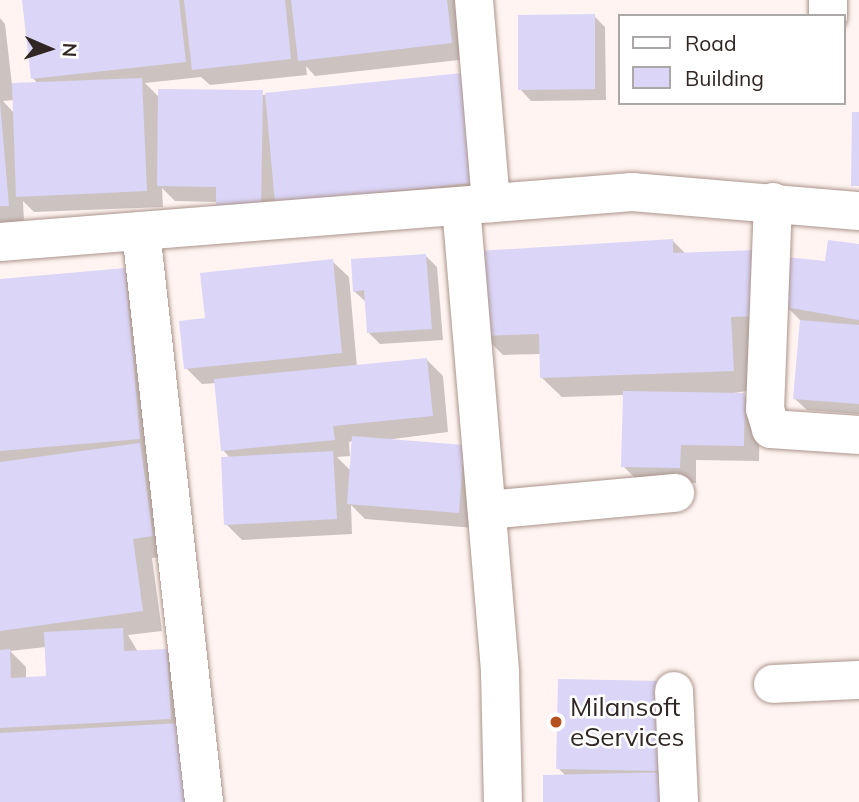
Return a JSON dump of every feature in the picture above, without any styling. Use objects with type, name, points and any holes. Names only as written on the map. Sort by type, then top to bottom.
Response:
[{"type":"street","points":[[474,0],[476,205],[487,510],[500,672],[503,802]]},
{"type":"street","points":[[0,242],[632,192],[859,211]]},
{"type":"street","points":[[774,202],[765,409],[771,429],[859,435]]},
{"type":"street","points":[[141,231],[204,802]]},
{"type":"street","points":[[487,510],[675,493]]},
{"type":"street","points":[[773,684],[859,680]]},
{"type":"street","points":[[674,691],[679,802]]},
{"type":"building","points":[[22,0],[179,0],[186,62],[31,79]]},
{"type":"building","points":[[184,0],[285,0],[291,59],[192,70]]},
{"type":"building","points":[[291,0],[447,0],[452,43],[298,61]]},
{"type":"building","points":[[595,14],[595,89],[518,90],[518,15]]},
{"type":"building","points":[[462,73],[473,183],[275,203],[265,93]]},
{"type":"building","points":[[142,78],[147,191],[16,197],[12,83]]},
{"type":"building","points":[[158,89],[263,90],[261,209],[216,209],[216,187],[157,186]]},
{"type":"building","points":[[0,102],[9,206],[0,206]]},
{"type":"building","points":[[852,112],[859,112],[859,186],[851,186]]},
{"type":"building","points":[[673,239],[673,253],[757,250],[759,316],[731,317],[734,371],[540,378],[539,334],[482,336],[478,251]]},
{"type":"building","points":[[828,240],[859,244],[859,320],[785,307],[785,257],[825,261]]},
{"type":"building","points":[[426,254],[432,329],[367,333],[364,290],[353,292],[351,259]]},
{"type":"building","points":[[333,259],[342,353],[184,369],[179,321],[205,318],[200,273]]},
{"type":"building","points":[[125,268],[140,439],[0,451],[0,279]]},
{"type":"building","points":[[800,320],[859,325],[859,404],[793,399]]},
{"type":"building","points":[[427,358],[433,416],[333,426],[335,440],[221,451],[214,379]]},
{"type":"building","points":[[623,391],[745,393],[744,446],[681,445],[680,468],[621,467]]},
{"type":"building","points":[[352,436],[464,445],[459,513],[347,504]]},
{"type":"building","points":[[140,443],[153,536],[133,539],[143,611],[0,631],[0,462]]},
{"type":"building","points":[[333,451],[337,519],[224,525],[221,457]]},
{"type":"building","points":[[123,628],[124,651],[167,649],[171,719],[0,728],[0,650],[10,649],[11,678],[46,676],[44,632]]},
{"type":"building","points":[[558,679],[662,681],[661,771],[556,769]]},
{"type":"building","points":[[181,723],[185,802],[0,802],[0,733]]},
{"type":"building","points":[[676,772],[677,802],[543,802],[543,775]]},
{"type":"place","name":"Milansoft eServices","points":[[556,722]]}]
